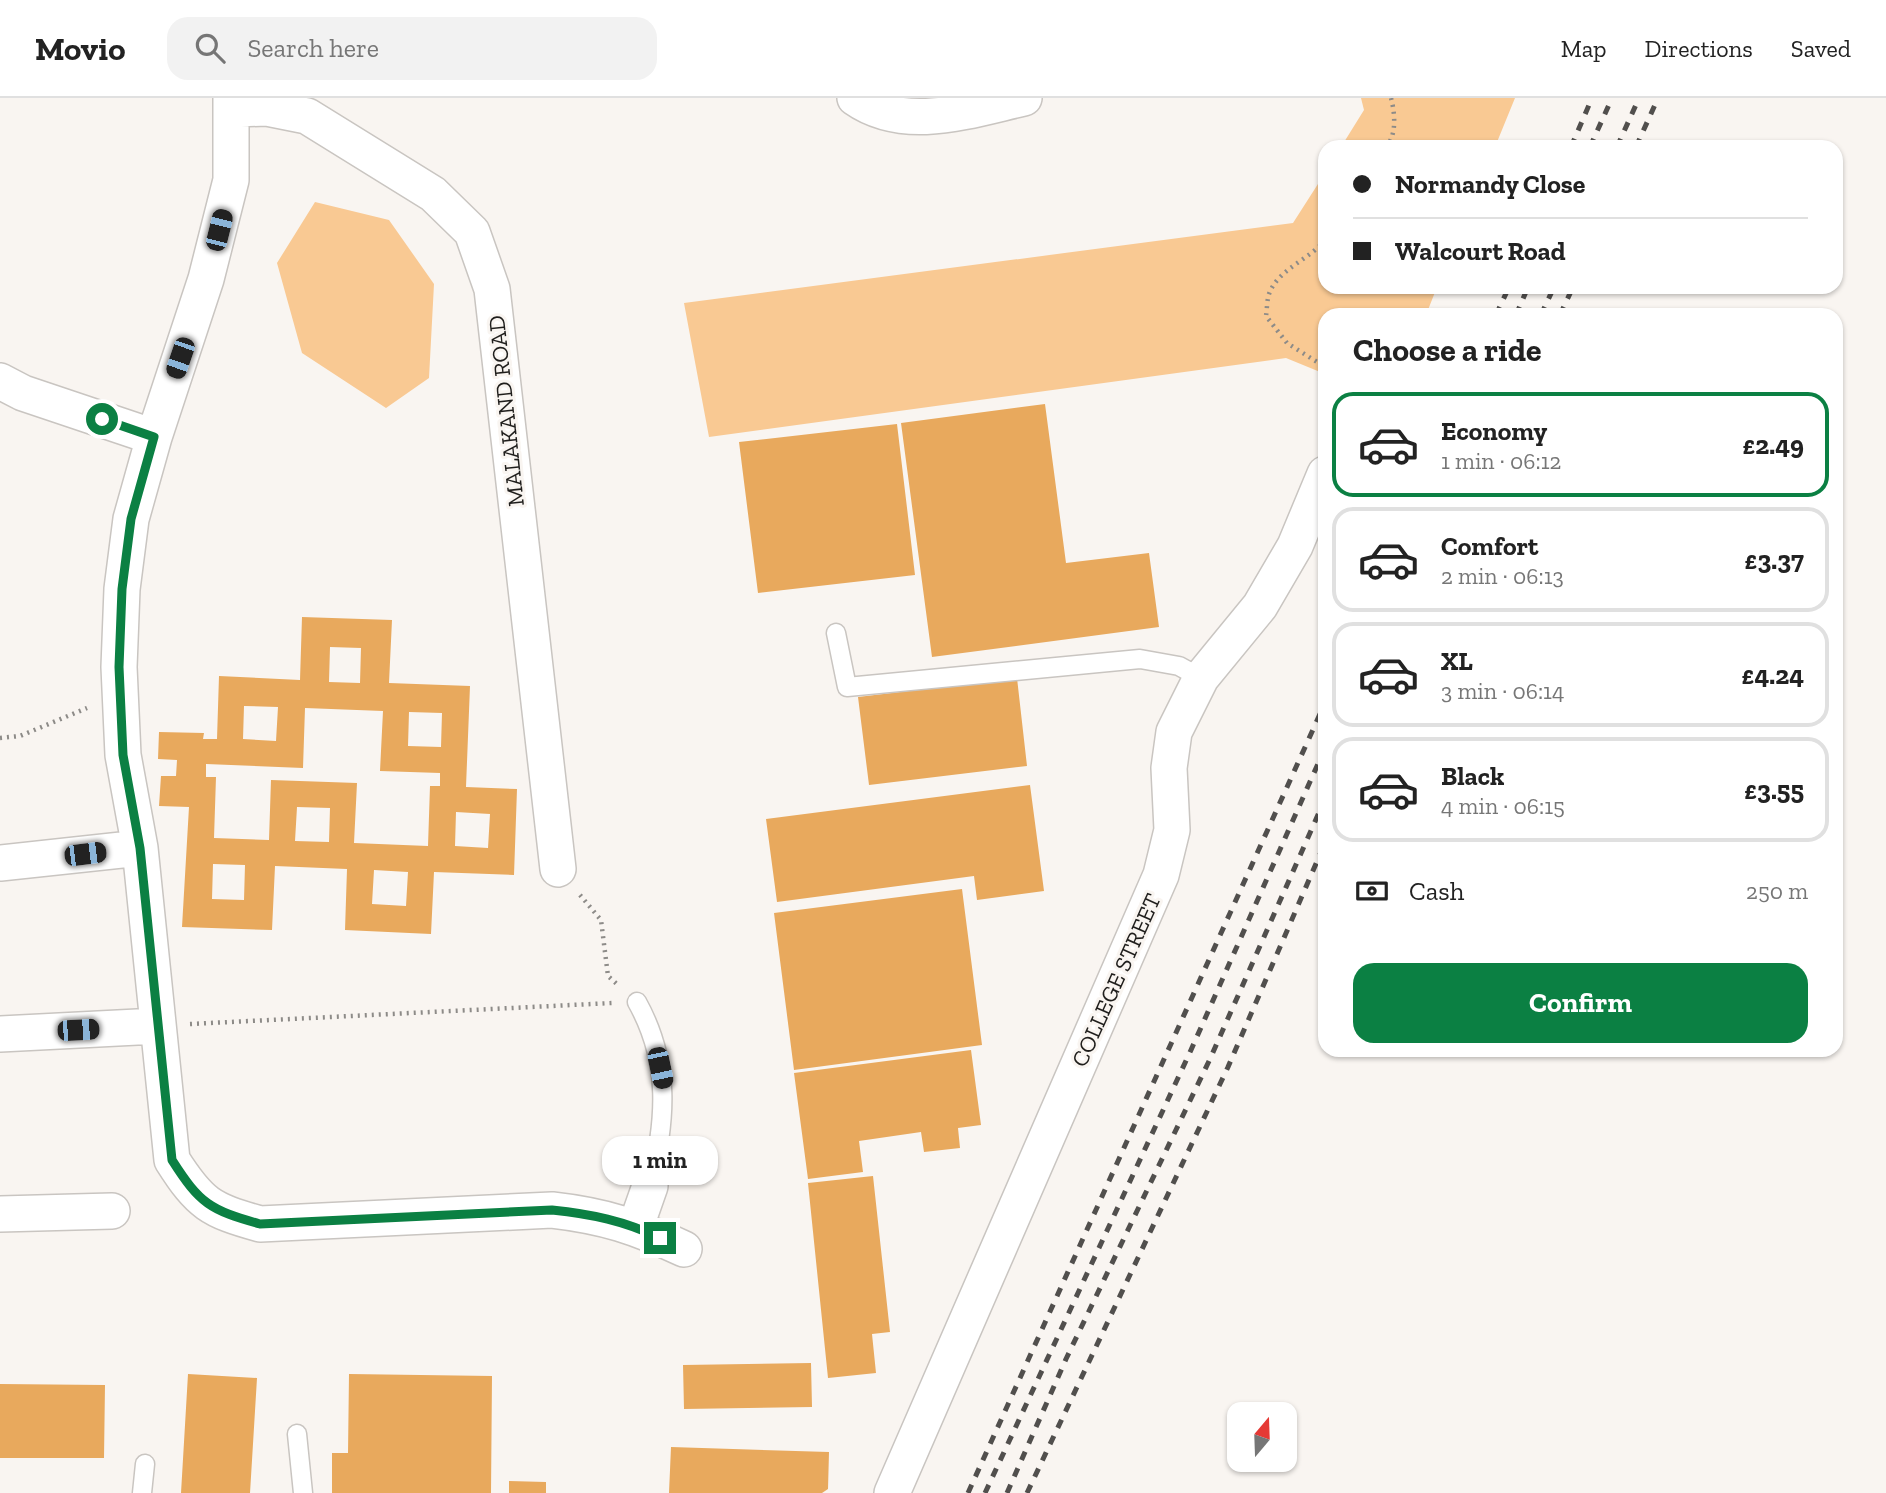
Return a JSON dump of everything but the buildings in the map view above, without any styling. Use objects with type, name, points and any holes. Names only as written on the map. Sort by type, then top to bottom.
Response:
[{"type":"street","points":[[855,98],[867,107],[902,117],[954,113],[1024,98]]},
{"type":"street","points":[[232,103],[231,180],[206,279],[154,437],[131,519],[124,575],[120,695],[123,755],[140,848],[172,1160],[190,1189],[219,1213],[260,1224],[552,1210],[593,1215],[636,1226],[684,1249]]},
{"type":"street","name":"MALAKAND ROAD","points":[[232,103],[307,116],[433,194],[472,232],[492,289],[558,869]]},
{"type":"street","points":[[0,381],[23,393],[154,437]]},
{"type":"street","name":"COLLEGE STREET","points":[[892,1493],[1161,875],[1172,830],[1169,768],[1174,732],[1201,678],[1260,606],[1295,546],[1318,491]]},
{"type":"street","points":[[0,863],[140,848]]},
{"type":"street","points":[[0,1034],[157,1026]]},
{"type":"street","points":[[636,1226],[650,1186]]},
{"type":"street","points":[[0,1214],[112,1211]]},
{"type":"lane","points":[[836,633],[847,687],[1140,659],[1178,666],[1201,678]]},
{"type":"lane","points":[[637,1002],[652,1028],[664,1087],[661,1140],[650,1186]]},
{"type":"lane","points":[[298,1434],[303,1493]]},
{"type":"lane","points":[[142,1493],[145,1464]]},
{"type":"path","points":[[1391,98],[1395,112],[1391,140]]},
{"type":"path","points":[[1318,248],[1284,273],[1269,293],[1266,316],[1287,342],[1318,362]]},
{"type":"path","points":[[0,738],[20,736],[120,695]]},
{"type":"path","points":[[558,869],[601,920],[608,976],[637,1002]]},
{"type":"path","points":[[157,1026],[637,1002]]},
{"type":"shaded area","points":[[1361,98],[1515,98],[1498,140],[1345,140],[1364,110]]},
{"type":"shaded area","points":[[1318,184],[1318,294],[1434,294],[1429,308],[1318,308],[1318,371],[1286,358],[709,437],[684,303],[1293,223]]},
{"type":"shaded area","points":[[315,202],[389,220],[434,284],[429,378],[386,408],[302,353],[277,263]]},
{"type":"railway","points":[[1574,140],[1592,98]]},
{"type":"railway","points":[[1593,140],[1612,98]]},
{"type":"railway","points":[[1620,140],[1639,98]]},
{"type":"railway","points":[[1639,140],[1658,98]]},
{"type":"railway","points":[[1499,308],[1506,294]]},
{"type":"railway","points":[[1519,308],[1525,294]]},
{"type":"railway","points":[[1544,308],[1551,294]]},
{"type":"railway","points":[[1563,308],[1570,294]]},
{"type":"railway","points":[[968,1493],[1318,718]]},
{"type":"railway","points":[[985,1493],[1191,1050],[1318,764]]},
{"type":"railway","points":[[1007,1493],[1066,1359],[1210,1059],[1318,815]]},
{"type":"railway","points":[[1027,1493],[1228,1067],[1318,859]]},
{"type":"route","points":[[102,419],[154,437],[131,519],[122,589],[119,667],[121,715],[123,755],[140,848],[172,1160],[190,1189],[219,1213],[260,1224],[552,1210],[593,1215],[636,1226],[660,1238]]}]
